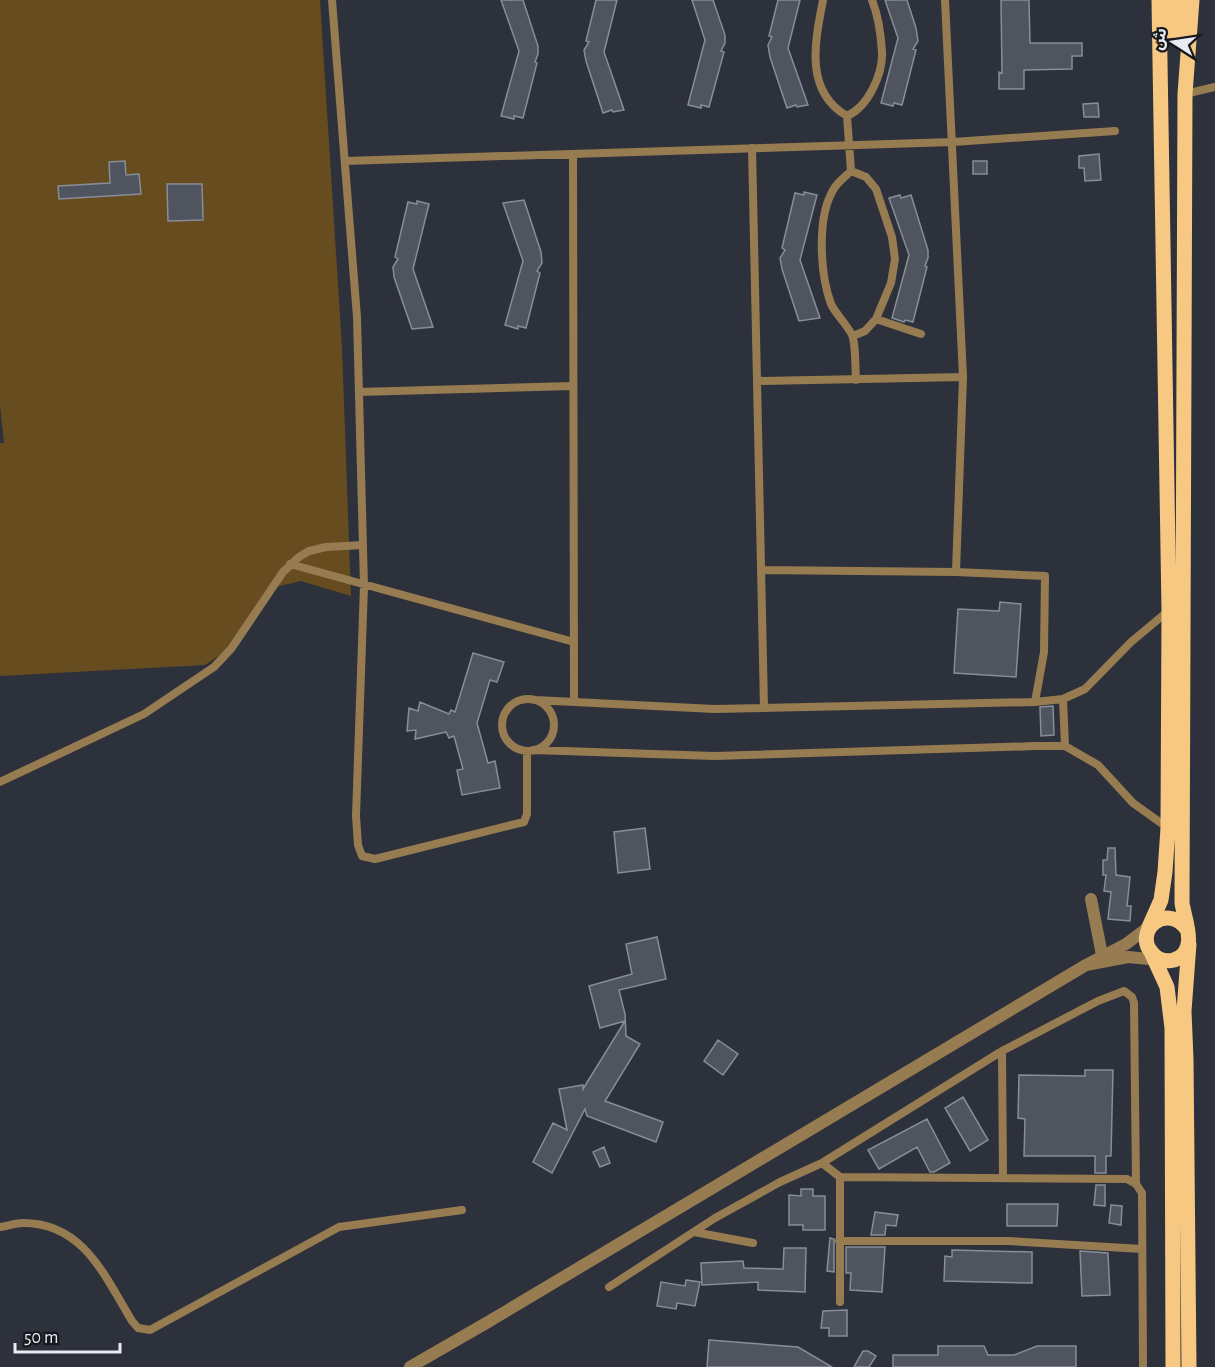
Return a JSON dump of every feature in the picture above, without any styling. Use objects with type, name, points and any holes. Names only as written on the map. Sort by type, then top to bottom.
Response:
[{"type":"main road","points":[[1159,0],[1168,611],[1168,828],[1166,872],[1161,900],[1149,928],[1147,946],[1156,957],[1167,987],[1172,1028],[1173,1367]]},
{"type":"main road","points":[[1160,105],[1167,65],[1170,0]]},
{"type":"main road","points":[[1180,0],[1180,57],[1185,94]]},
{"type":"main road","points":[[1189,1367],[1184,1011],[1188,936],[1182,903],[1185,94],[1192,0]]},
{"type":"main road","points":[[1149,928],[1156,921],[1177,919],[1188,936],[1183,955],[1177,959],[1156,957]]},
{"type":"street","points":[[1091,898],[1103,958]]},
{"type":"street","points":[[410,1367],[1086,964],[1103,958],[1149,928]]},
{"type":"street","points":[[1103,958],[1156,957]]},
{"type":"lane","points":[[332,0],[357,317],[364,586],[356,816],[358,845],[362,856],[375,859],[524,822],[527,814],[530,750]]},
{"type":"lane","points":[[823,0],[815,58],[816,76],[828,100],[836,110],[847,116],[855,113],[867,99],[880,69],[882,52],[872,0]]},
{"type":"lane","points":[[945,0],[963,377],[956,572]]},
{"type":"lane","points":[[1185,94],[1215,87]]},
{"type":"lane","points":[[847,116],[851,171],[835,188],[826,208],[823,224],[823,261],[826,285],[832,305],[841,322],[853,336],[856,380]]},
{"type":"lane","points":[[345,160],[953,142],[1115,130]]},
{"type":"lane","points":[[753,148],[764,707]]},
{"type":"lane","points":[[573,154],[574,702]]},
{"type":"lane","points":[[851,171],[866,177],[876,189],[892,237],[895,260],[891,283],[876,319],[865,331],[853,336]]},
{"type":"lane","points":[[876,319],[921,334]]},
{"type":"lane","points":[[757,381],[963,377]]},
{"type":"lane","points":[[359,392],[573,386]]},
{"type":"lane","points":[[0,782],[144,714],[214,667],[231,649],[276,581],[290,564],[309,551],[326,547],[363,545]]},
{"type":"lane","points":[[290,564],[574,642]]},
{"type":"lane","points":[[761,570],[956,572],[1045,576],[1044,652],[1035,702]]},
{"type":"lane","points":[[1168,611],[1131,642],[1085,689],[1063,699],[1035,702],[714,709],[519,700],[507,710],[503,717],[504,734],[508,740],[513,746],[530,750],[714,756],[1065,746],[1098,765],[1133,803],[1168,828]]},
{"type":"lane","points":[[1063,699],[1065,746]]},
{"type":"lane","points":[[530,750],[548,742],[554,726],[549,710],[543,703],[535,700]]},
{"type":"lane","points":[[609,1287],[694,1232],[780,1182],[822,1163],[1002,1051],[1118,993],[1128,993],[1134,1003],[1136,1184]]},
{"type":"lane","points":[[1002,1051],[1003,1178]]},
{"type":"lane","points":[[822,1163],[840,1177],[1127,1179],[1136,1184],[1142,1193],[1143,1367]]},
{"type":"lane","points":[[840,1177],[840,1302]]},
{"type":"lane","points":[[0,1227],[23,1223],[54,1227],[74,1238],[94,1259],[132,1321],[138,1328],[150,1330],[339,1227],[462,1210]]},
{"type":"lane","points":[[694,1232],[753,1243]]},
{"type":"lane","points":[[839,1241],[1008,1241],[1142,1249]]},
{"type":"shaded area","points":[[0,0],[320,0],[342,348],[351,596],[301,581],[271,588],[223,653],[205,665],[0,676],[0,443],[4,443],[0,405]]},
{"type":"building","points":[[501,0],[523,0],[538,46],[535,62],[537,63],[523,118],[514,116],[514,119],[501,116],[519,51]]},
{"type":"building","points":[[596,0],[617,0],[604,52],[624,110],[603,113],[586,61],[584,50],[589,42],[586,41]]},
{"type":"building","points":[[692,0],[713,0],[725,35],[725,43],[721,51],[724,52],[709,107],[701,105],[701,108],[688,105],[705,40]]},
{"type":"building","points":[[778,0],[800,0],[788,48],[808,105],[787,108],[770,57],[768,45],[772,37],[769,36]]},
{"type":"building","points":[[885,0],[907,0],[916,28],[918,41],[913,49],[916,50],[902,105],[894,103],[893,106],[881,103],[898,38]]},
{"type":"building","points":[[1001,0],[1029,0],[1030,43],[1082,43],[1082,56],[1072,56],[1072,69],[1024,70],[1024,89],[999,89],[999,72],[1002,73]]},
{"type":"building","points":[[1098,103],[1099,117],[1084,117],[1083,104]]},
{"type":"building","points":[[1099,154],[1101,180],[1085,181],[1084,168],[1079,168],[1079,156]]},
{"type":"building","points":[[125,161],[126,175],[139,174],[141,194],[59,199],[58,186],[110,183],[109,162]]},
{"type":"building","points":[[973,161],[987,161],[987,174],[973,174]]},
{"type":"building","points":[[167,184],[202,184],[203,220],[168,221]]},
{"type":"building","points":[[804,192],[817,195],[800,260],[820,318],[799,321],[780,258],[785,250],[782,248],[795,193],[804,195]]},
{"type":"building","points":[[900,195],[901,198],[911,195],[928,250],[925,266],[927,267],[913,322],[892,318],[909,255],[889,198]]},
{"type":"building","points":[[524,200],[541,252],[542,263],[537,271],[540,273],[526,328],[518,326],[518,329],[505,325],[523,261],[503,203]]},
{"type":"building","points":[[417,201],[429,204],[413,269],[433,327],[412,329],[394,277],[393,267],[398,259],[395,257],[408,202],[417,204]]},
{"type":"building","points":[[1000,602],[1021,604],[1016,677],[954,673],[958,609],[999,611]]},
{"type":"building","points":[[473,653],[504,662],[497,682],[490,680],[477,723],[488,763],[495,761],[500,788],[462,795],[457,770],[463,769],[454,736],[449,738],[446,732],[415,739],[416,730],[407,731],[409,708],[418,711],[420,702],[449,714],[451,710],[455,712]]},
{"type":"building","points":[[1053,706],[1054,735],[1041,736],[1040,707]]},
{"type":"building","points":[[645,828],[650,869],[618,873],[614,832]]},
{"type":"building","points":[[1108,848],[1115,848],[1116,875],[1130,877],[1127,906],[1131,906],[1130,921],[1108,919],[1111,892],[1104,891],[1106,875],[1103,875],[1103,860],[1107,860]]},
{"type":"building","points":[[657,937],[666,979],[619,990],[625,1014],[626,1036],[640,1044],[605,1101],[663,1122],[656,1142],[587,1116],[585,1109],[552,1173],[533,1162],[553,1123],[567,1130],[559,1089],[583,1085],[583,1089],[625,1021],[600,1028],[589,986],[632,974],[626,944]]},
{"type":"building","points":[[718,1040],[738,1054],[723,1075],[704,1061]]},
{"type":"building","points":[[1085,1070],[1113,1070],[1111,1156],[1106,1156],[1106,1173],[1095,1173],[1095,1156],[1024,1156],[1025,1119],[1018,1118],[1019,1075],[1085,1076]]},
{"type":"building","points":[[963,1097],[988,1140],[970,1151],[945,1108]]},
{"type":"building","points":[[927,1119],[950,1163],[930,1172],[917,1147],[879,1169],[868,1150]]},
{"type":"building","points":[[604,1147],[610,1163],[600,1167],[593,1152]]},
{"type":"building","points":[[1096,1185],[1105,1185],[1105,1206],[1094,1205]]},
{"type":"building","points":[[801,1189],[813,1189],[813,1196],[825,1196],[825,1230],[803,1230],[803,1225],[789,1225],[789,1195],[801,1196]]},
{"type":"building","points":[[1007,1204],[1058,1204],[1057,1226],[1007,1226]]},
{"type":"building","points":[[1111,1205],[1122,1206],[1121,1225],[1109,1223]]},
{"type":"building","points":[[875,1212],[898,1215],[896,1226],[886,1225],[885,1235],[871,1235]]},
{"type":"building","points":[[830,1238],[834,1239],[834,1272],[827,1271]]},
{"type":"building","points":[[846,1247],[885,1247],[882,1292],[850,1290],[851,1273],[846,1273]]},
{"type":"building","points":[[784,1248],[806,1248],[805,1292],[758,1290],[758,1282],[702,1285],[701,1263],[743,1261],[744,1268],[783,1269]]},
{"type":"building","points":[[952,1250],[1032,1252],[1032,1283],[944,1281],[945,1256],[952,1257]]},
{"type":"building","points":[[1080,1251],[1108,1253],[1110,1295],[1082,1296]]},
{"type":"building","points":[[686,1280],[700,1282],[695,1306],[677,1303],[676,1309],[657,1306],[661,1282],[685,1286]]},
{"type":"building","points":[[847,1310],[847,1336],[829,1336],[829,1328],[821,1328],[823,1311]]},
{"type":"building","points":[[709,1340],[798,1347],[832,1367],[707,1367]]},
{"type":"building","points":[[938,1346],[984,1346],[988,1355],[1014,1355],[1037,1346],[1076,1346],[1076,1367],[893,1367],[893,1355],[938,1355]]},
{"type":"building","points":[[863,1351],[876,1356],[869,1367],[854,1367]]}]
